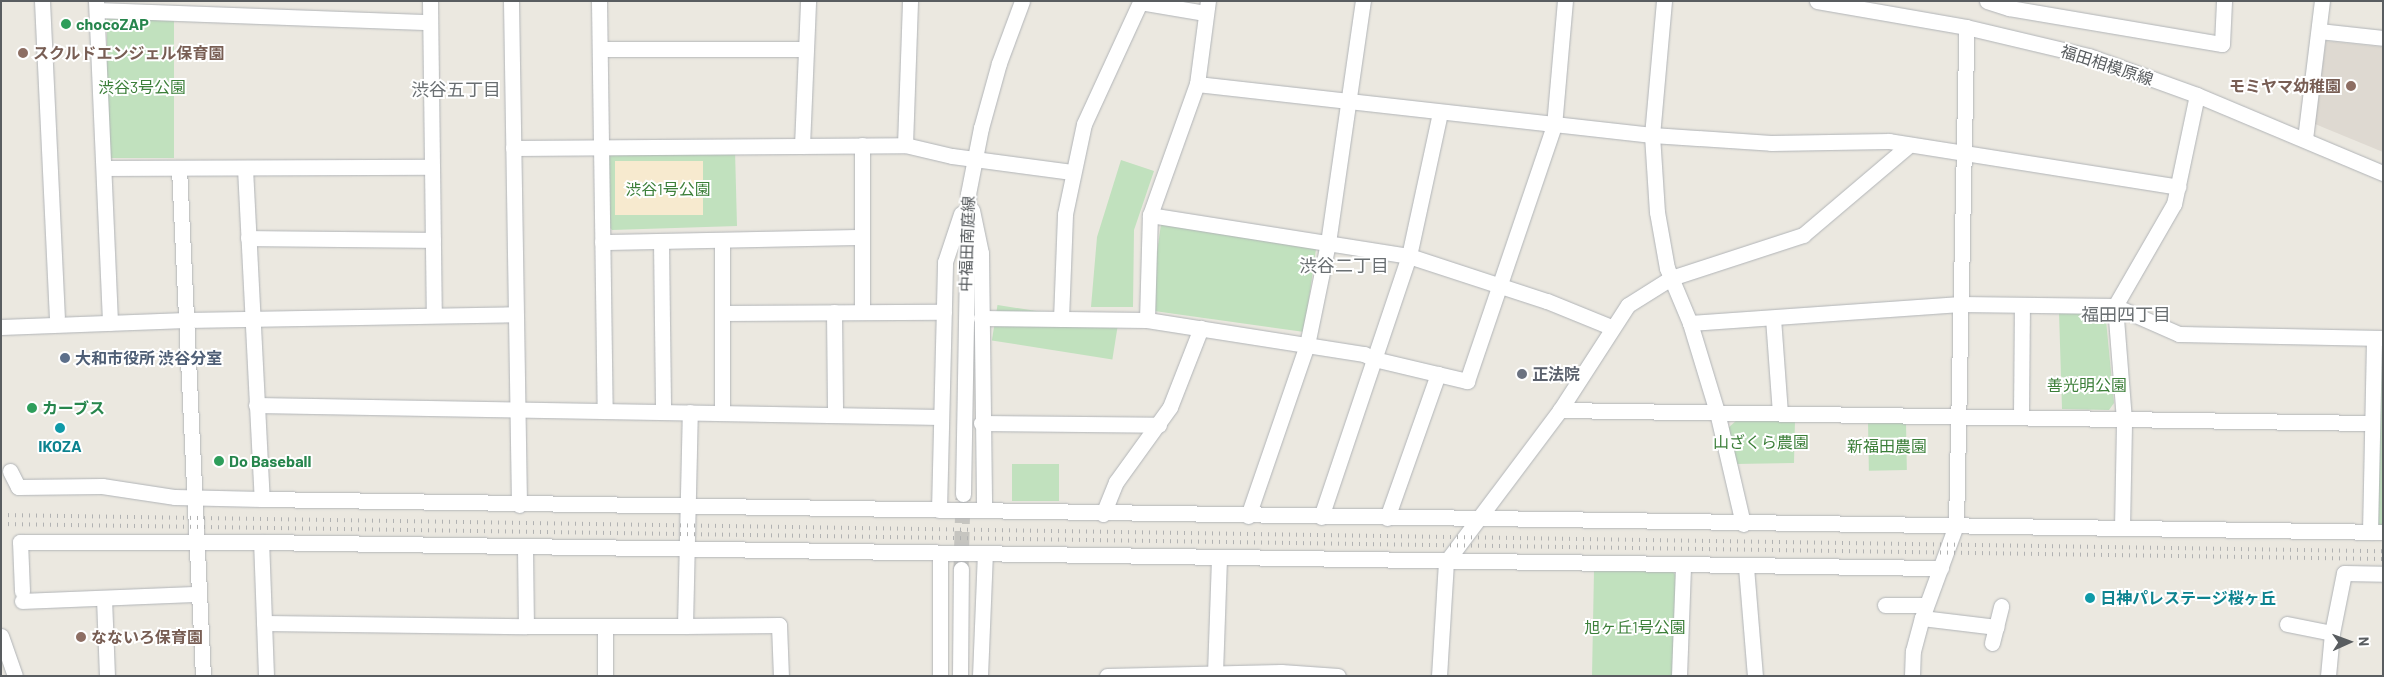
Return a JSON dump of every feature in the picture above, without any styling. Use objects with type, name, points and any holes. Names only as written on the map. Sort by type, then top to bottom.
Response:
[{"type":"street","points":[[42,1],[57,317]]},
{"type":"street","points":[[430,1],[434,315]]},
{"type":"street","points":[[511,1],[519,505]]},
{"type":"street","points":[[599,1],[605,410]]},
{"type":"street","points":[[802,146],[808,1]]},
{"type":"street","points":[[905,145],[910,1]]},
{"type":"street","name":"中福田南庭線","points":[[963,494],[968,194],[999,63],[1022,1]]},
{"type":"street","points":[[1248,516],[1307,344],[1328,243],[1363,1]]},
{"type":"street","points":[[981,318],[1147,320],[1364,354],[1374,359],[1466,381],[1554,126],[1565,1]]},
{"type":"street","points":[[1664,1],[1652,135],[1658,212],[1671,278],[1690,323],[1717,412],[1743,524]]},
{"type":"street","name":"福田相模原線","points":[[1817,1],[1966,27],[2089,56],[2196,95],[2383,173]]},
{"type":"street","points":[[1987,1],[2041,7],[2222,44],[2224,1]]},
{"type":"street","points":[[2305,139],[2322,1]]},
{"type":"street","points":[[1061,319],[1065,214],[1072,172],[1084,124],[1137,2],[1206,7],[1197,84],[1150,215],[1147,320]]},
{"type":"street","points":[[110,323],[97,5],[430,22]]},
{"type":"street","points":[[1912,676],[1912,651],[1924,611],[1956,525],[1966,27]]},
{"type":"street","points":[[2319,31],[2383,38]]},
{"type":"street","points":[[600,49],[806,49]]},
{"type":"street","points":[[1197,84],[1348,104],[1652,135],[1771,143],[1889,142],[2178,188]]},
{"type":"street","points":[[2122,528],[2124,420],[2115,306],[2174,204],[2196,95]]},
{"type":"street","points":[[1321,517],[1410,256],[1440,114]]},
{"type":"street","points":[[862,145],[862,312]]},
{"type":"street","points":[[513,148],[905,145],[975,158],[1072,172]]},
{"type":"street","points":[[1439,676],[1446,562],[1560,410],[1611,327],[1628,305],[1671,278],[1803,235],[1909,145]]},
{"type":"street","points":[[104,168],[432,167]]},
{"type":"street","points":[[179,168],[203,676]]},
{"type":"street","points":[[245,168],[262,499]]},
{"type":"street","points":[[939,510],[945,262],[968,194]]},
{"type":"street","points":[[968,194],[981,253],[981,423],[984,510]]},
{"type":"street","points":[[1150,215],[1410,256],[1498,284],[1611,327]]},
{"type":"street","points":[[602,242],[862,237]]},
{"type":"street","points":[[248,238],[433,240]]},
{"type":"street","points":[[722,240],[722,412]]},
{"type":"street","points":[[661,241],[663,412]]},
{"type":"street","points":[[10,471],[18,487],[102,486],[194,497],[262,499],[688,508],[984,510],[1104,514],[1477,520],[2376,532],[2372,423],[2378,338],[2180,334],[2115,306],[1960,304],[1690,323]]},
{"type":"street","points":[[2021,416],[2022,305]]},
{"type":"street","points":[[834,312],[835,415]]},
{"type":"street","points":[[722,313],[944,312]]},
{"type":"street","points":[[1,328],[252,318],[515,314]]},
{"type":"street","points":[[1773,318],[1780,413]]},
{"type":"street","points":[[1104,514],[1116,482],[1159,425],[1170,407],[1200,328]]},
{"type":"street","points":[[1387,518],[1438,374]]},
{"type":"street","points":[[256,405],[517,408],[941,417]]},
{"type":"street","points":[[1560,410],[2372,423]]},
{"type":"street","points":[[685,626],[690,412]]},
{"type":"street","points":[[981,423],[1159,425]]},
{"type":"street","points":[[199,594],[104,598],[22,596],[20,542],[196,540],[525,548],[985,553],[1219,559],[1746,567],[1941,568]]},
{"type":"street","points":[[261,542],[266,676]]},
{"type":"street","points":[[525,548],[526,626]]},
{"type":"street","points":[[980,676],[985,553]]},
{"type":"street","points":[[940,554],[940,676]]},
{"type":"street","points":[[1215,673],[1219,559]]},
{"type":"street","points":[[1679,676],[1684,566]]},
{"type":"street","points":[[1746,567],[1755,676]]},
{"type":"street","points":[[960,676],[962,569]]},
{"type":"street","points":[[2328,676],[2332,633],[2344,573],[2383,574]]},
{"type":"street","points":[[104,598],[107,676]]},
{"type":"street","points":[[1885,605],[1924,611],[1996,627]]},
{"type":"street","points":[[1992,643],[2001,606]]},
{"type":"street","points":[[264,623],[526,626],[779,625],[780,676]]},
{"type":"street","points":[[2287,624],[2332,633]]},
{"type":"street","points":[[604,626],[605,676]]},
{"type":"street","points":[[1,636],[10,671]]},
{"type":"street","points":[[1107,676],[1215,673],[1338,676]]},
{"type":"shaded area","name":"モミヤマ幼稚園","points":[[2326,41],[2383,47],[2383,152],[2315,124]]},
{"type":"green space","name":"渋谷3号公園","points":[[107,18],[174,18],[174,158],[107,158]]},
{"type":"green space","name":"渋谷1号公園","points":[[735,150],[737,226],[612,230],[607,225],[607,155]]},
{"type":"green space","points":[[1121,160],[1154,171],[1134,230],[1133,307],[1091,307],[1097,237]]},
{"type":"green space","points":[[1161,224],[1316,246],[1304,332],[1149,310]]},
{"type":"green space","points":[[998,305],[1118,324],[1112,360],[992,340]]},
{"type":"green space","name":"善光明公園","points":[[2059,313],[2101,313],[2106,320],[2114,403],[2109,410],[2062,409]]},
{"type":"green space","points":[[2381,350],[2383,350],[2383,525],[2373,525]]},
{"type":"green space","name":"山ざくら農園","points":[[1738,419],[1795,420],[1794,463],[1735,464],[1727,429]]},
{"type":"green space","name":"新福田農園","points":[[1906,421],[1907,470],[1869,471],[1868,422]]},
{"type":"green space","points":[[1012,464],[1059,464],[1059,501],[1012,501]]},
{"type":"green space","name":"旭ヶ丘1号公園","points":[[1594,570],[1673,572],[1678,577],[1674,676],[1592,676]]},
{"type":"sand","points":[[615,161],[703,161],[703,215],[615,215]]},
{"type":"tunnel","points":[[961,569],[963,498]]},
{"type":"railway","points":[[1,515],[2383,551]]},
{"type":"railway","points":[[1,524],[2383,559]]},
{"type":"place","name":"chocoZAP","points":[[66,24]]},
{"type":"place","name":"スクルドエンジェル保育園","points":[[23,53]]},
{"type":"place","name":"モミヤマ幼稚園","points":[[2351,86]]},
{"type":"place","name":"大和市役所 渋谷分室","points":[[65,358]]},
{"type":"place","name":"正法院","points":[[1522,374]]},
{"type":"place","name":"カーブス","points":[[32,408]]},
{"type":"place","name":"IKOZA","points":[[60,428]]},
{"type":"place","name":"Do Baseball","points":[[219,461]]},
{"type":"place","name":"日神パレステージ桜ヶ丘","points":[[2090,598]]},
{"type":"place","name":"なないろ保育園","points":[[81,637]]},
{"type":"district","name":"渋谷五丁目","points":[[456,89]]},
{"type":"district","name":"渋谷二丁目","points":[[1344,265]]},
{"type":"district","name":"福田四丁目","points":[[2126,314]]}]
